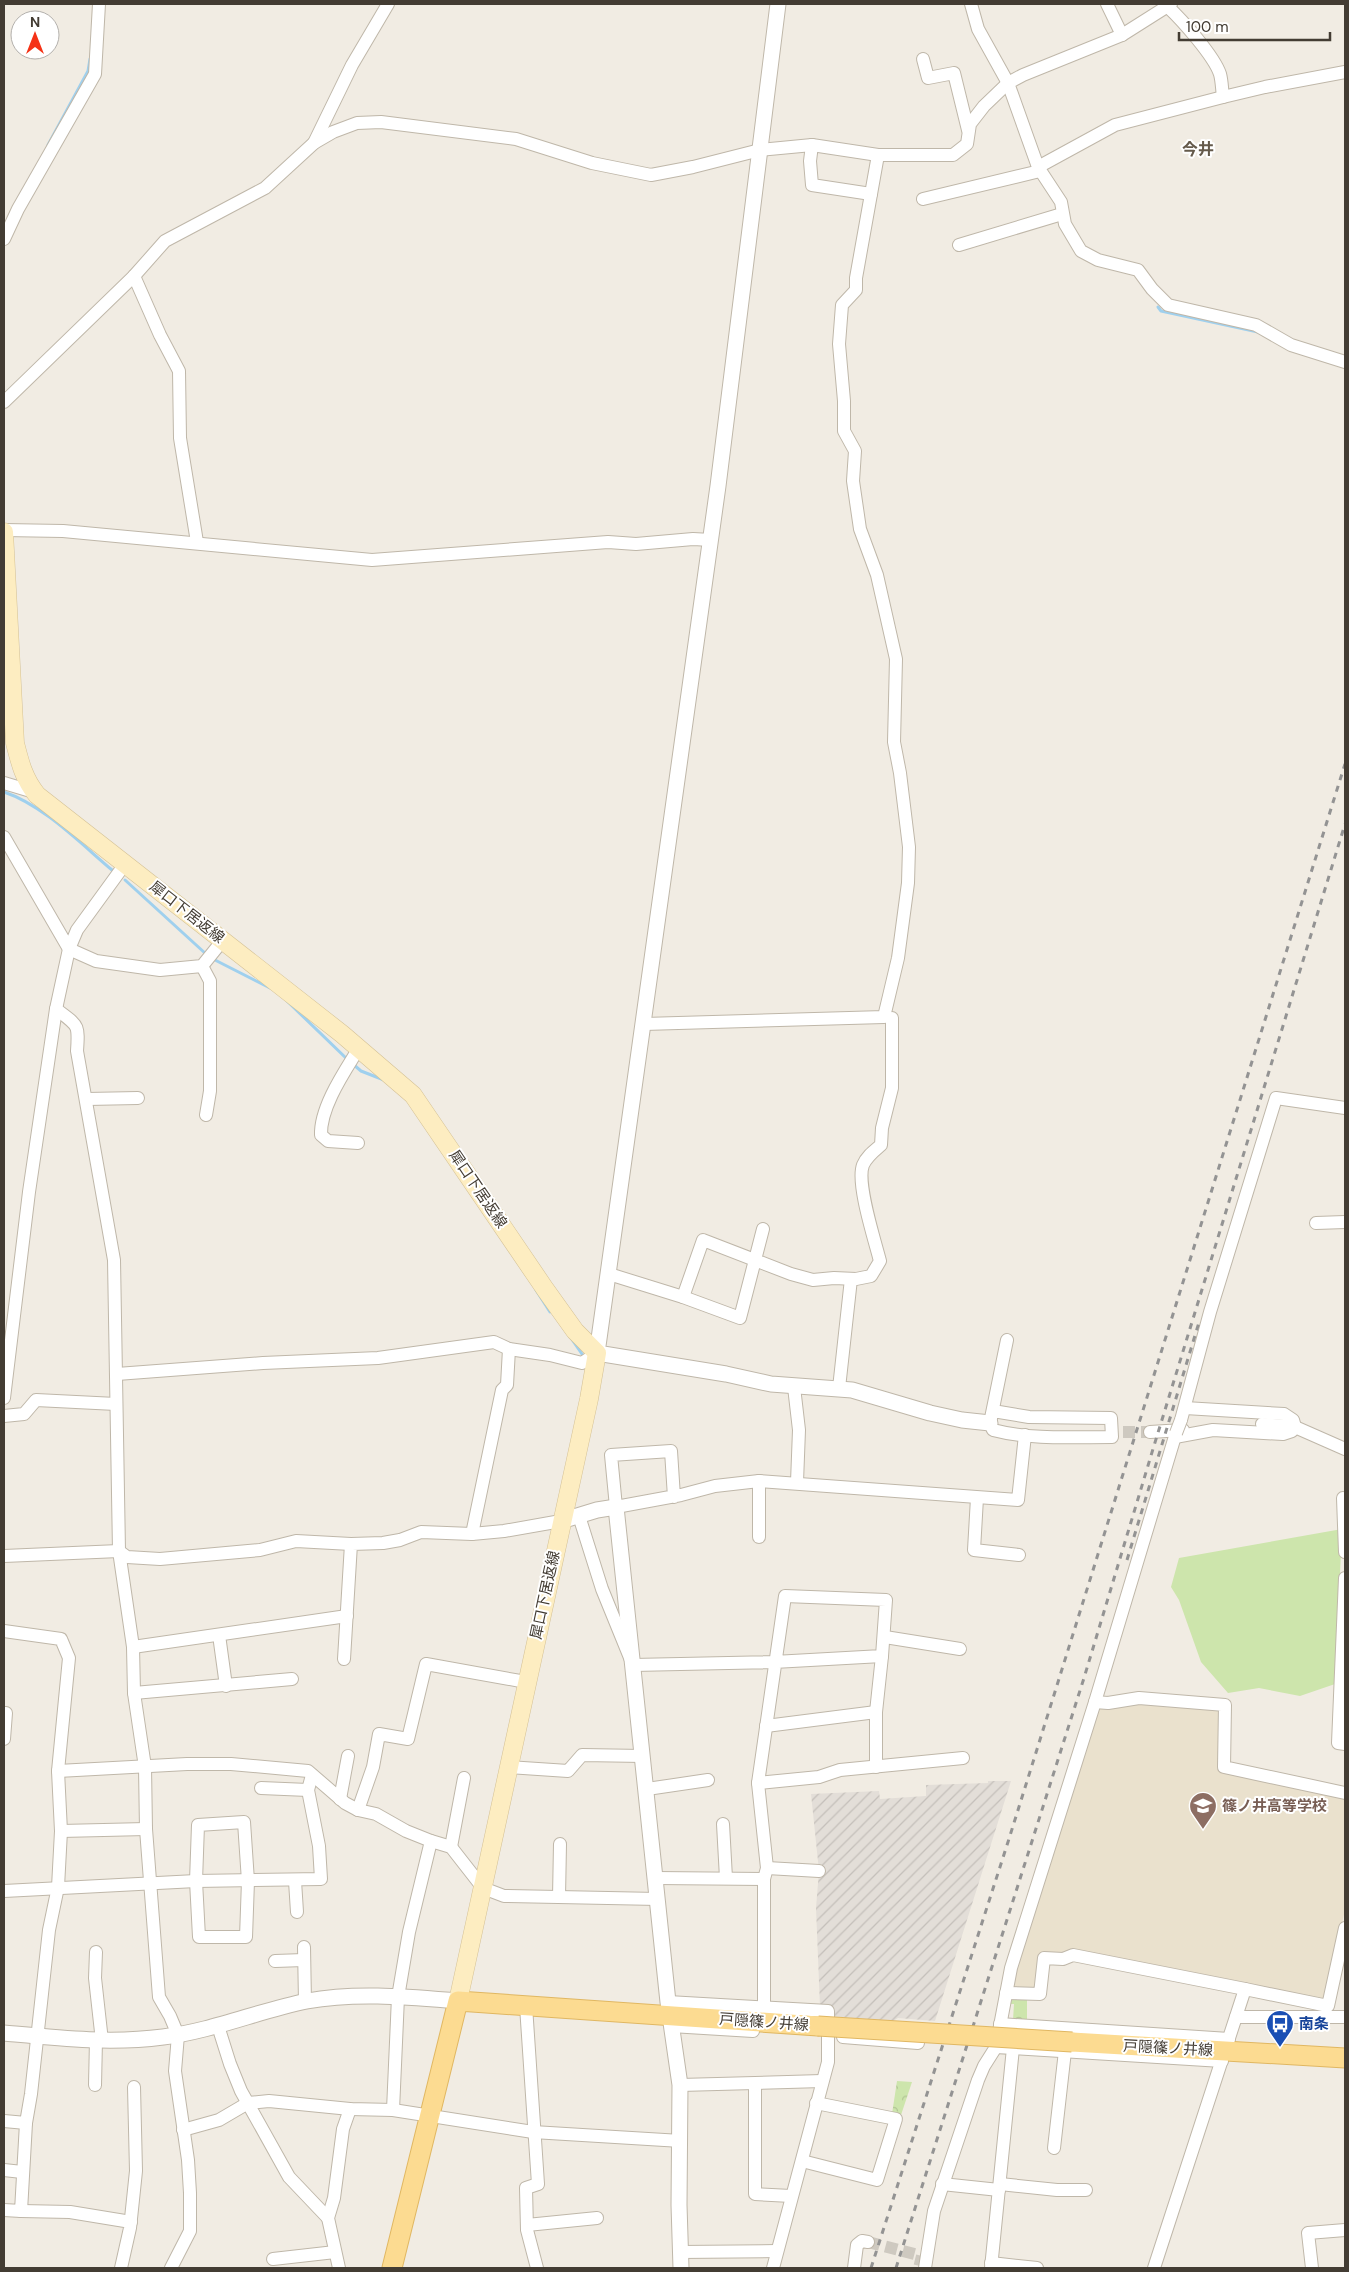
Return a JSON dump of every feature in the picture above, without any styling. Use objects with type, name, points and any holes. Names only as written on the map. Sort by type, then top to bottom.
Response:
[{"type":"main road","name":"犀口下居返線","points":[[4,531],[15,743],[20,767],[27,783],[34,792],[359,1048],[413,1095],[545,1289],[575,1331],[597,1353],[458,2001]]},
{"type":"main road","name":"戸隠篠ノ井線","points":[[458,2001],[670,2014],[823,2030],[1069,2047],[1226,2050],[1345,2058]]},
{"type":"main road","points":[[392,2268],[458,2001]]},
{"type":"street","points":[[4,239],[18,209],[95,74],[99,4]]},
{"type":"street","points":[[314,143],[352,65],[388,4]]},
{"type":"street","points":[[117,1374],[263,1363],[378,1358],[494,1342],[509,1349],[550,1355],[582,1364],[597,1353],[711,540],[778,4]]},
{"type":"street","points":[[971,4],[978,29],[1008,83],[1039,169],[1061,202],[1062,214],[1081,251],[1098,260],[1138,270],[1152,289],[1168,305],[1256,325],[1291,345],[1345,362]]},
{"type":"street","points":[[1107,4],[1122,35]]},
{"type":"street","points":[[4,402],[134,276],[165,242],[265,188],[314,143],[333,132],[357,123],[381,122],[516,139],[592,163],[651,175],[693,168],[760,150],[812,145],[878,155],[953,155],[966,144],[970,124],[984,106],[1008,83],[1023,75],[1122,35],[1165,6],[1170,5],[1220,74],[1223,97]]},
{"type":"street","points":[[923,60],[928,78],[954,72],[968,130]]},
{"type":"street","points":[[923,199],[1039,169],[1115,125],[1265,87],[1345,72]]},
{"type":"street","points":[[812,145],[810,161],[812,185],[871,194]]},
{"type":"street","points":[[644,1024],[884,1017],[898,958],[908,883],[909,847],[900,773],[894,742],[896,659],[877,575],[860,528],[853,481],[855,451],[844,431],[844,401],[839,344],[842,305],[856,290],[856,278],[878,155]]},
{"type":"street","points":[[959,245],[1062,214]]},
{"type":"street","points":[[134,276],[160,335],[179,371],[180,438],[197,542]]},
{"type":"street","points":[[4,531],[63,530],[372,560],[599,542],[636,544],[693,539],[711,540]]},
{"type":"street","points":[[4,783],[34,792]]},
{"type":"street","points":[[4,837],[68,949],[96,961],[160,970],[202,966],[223,940]]},
{"type":"street","points":[[4,1398],[29,1192],[56,1009],[68,949],[78,930],[125,864]]},
{"type":"street","points":[[202,966],[210,981],[210,1090],[206,1115]]},
{"type":"street","points":[[56,1009],[75,1024],[78,1029],[77,1051],[114,1260],[119,1551],[133,1647],[134,1693],[145,1767],[149,1884],[159,1997],[178,2035],[175,2071],[188,2160],[190,2231],[171,2268]]},
{"type":"street","points":[[683,1297],[703,1240],[791,1274],[813,1280],[851,1279],[871,1276],[880,1261],[862,1188],[862,1167],[869,1155],[881,1145],[882,1128],[892,1088],[892,1018]]},
{"type":"street","points":[[358,1143],[328,1141],[321,1135],[320,1124],[342,1076],[359,1048]]},
{"type":"street","points":[[87,1099],[138,1098]]},
{"type":"street","points":[[925,2268],[930,2229],[942,2184],[984,2066],[996,2047],[1012,1968],[1183,1414],[1213,1302],[1276,1098],[1345,1108]]},
{"type":"street","points":[[1316,1223],[1345,1222]]},
{"type":"street","points":[[609,1274],[683,1297],[740,1318],[763,1229]]},
{"type":"street","points":[[839,1388],[851,1279]]},
{"type":"street","points":[[597,1353],[794,1387],[839,1388],[962,1420],[992,1417],[1111,1418],[1112,1437],[1025,1435],[993,1430],[992,1417],[1007,1340]]},
{"type":"street","points":[[472,1534],[502,1390],[507,1385],[509,1349]]},
{"type":"street","points":[[794,1387],[799,1430],[797,1482]]},
{"type":"street","points":[[4,1416],[24,1414],[36,1400],[116,1404]]},
{"type":"street","points":[[1183,1414],[1284,1414],[1293,1420],[1295,1427]]},
{"type":"street","points":[[992,1417],[1046,1430],[1105,1432]]},
{"type":"street","points":[[1150,1432],[1219,1423],[1295,1427],[1345,1449]]},
{"type":"street","points":[[1176,1435],[1213,1430],[1283,1434],[1292,1431],[1295,1427]]},
{"type":"street","points":[[4,1556],[119,1551],[127,1557],[160,1558],[260,1550],[296,1541],[351,1544],[384,1543],[400,1540],[421,1532],[472,1534],[540,1526],[616,1507],[674,1497],[714,1486],[759,1481],[797,1482],[1018,1500],[1025,1435]]},
{"type":"street","points":[[674,1497],[671,1451],[611,1455],[670,2014],[680,2086],[679,2205],[681,2268]]},
{"type":"street","points":[[759,1481],[759,1537]]},
{"type":"street","points":[[977,1498],[974,1550],[1019,1555]]},
{"type":"street","points":[[1343,1498],[1345,1552]]},
{"type":"street","points":[[578,1516],[602,1589],[633,1665]]},
{"type":"street","points":[[344,1659],[351,1544]]},
{"type":"street","points":[[1345,1578],[1338,1743],[1345,1744]]},
{"type":"street","points":[[764,2008],[766,1873],[758,1782],[785,1596],[886,1600],[885,1637],[876,1712],[876,1767]]},
{"type":"street","points":[[133,1647],[347,1616]]},
{"type":"street","points":[[4,1631],[62,1639],[69,1658],[58,1771],[61,1831],[58,1887],[49,1930],[32,2094],[26,2123],[21,2211]]},
{"type":"street","points":[[219,1635],[226,1686]]},
{"type":"street","points":[[885,1637],[960,1649]]},
{"type":"street","points":[[633,1665],[774,1662],[882,1656]]},
{"type":"street","points":[[358,1810],[373,1767],[379,1734],[408,1739],[426,1664],[526,1682]]},
{"type":"street","points":[[134,1693],[292,1679]]},
{"type":"street","points":[[1095,1702],[1108,1703],[1139,1698],[1225,1705],[1224,1767],[1345,1793]]},
{"type":"street","points":[[766,1726],[876,1712]]},
{"type":"street","points":[[4,1713],[6,1713],[4,1739]]},
{"type":"street","points":[[508,1767],[568,1771],[582,1755],[643,1756]]},
{"type":"street","points":[[340,1799],[348,1756]]},
{"type":"street","points":[[758,1782],[818,1777],[840,1770],[963,1758]]},
{"type":"street","points":[[58,1771],[231,1764],[308,1771],[340,1799],[358,1810],[376,1814],[406,1831],[451,1847],[483,1888],[504,1896],[658,1899]]},
{"type":"street","points":[[4,1891],[58,1887],[91,1888],[196,1882],[321,1879],[319,1846],[308,1790],[312,1776]]},
{"type":"street","points":[[451,1847],[455,1791],[464,1778]]},
{"type":"street","points":[[647,1789],[708,1780]]},
{"type":"street","points":[[261,1788],[308,1790]]},
{"type":"street","points":[[244,1822],[248,1881],[246,1937],[199,1937],[196,1882],[198,1825],[244,1822]]},
{"type":"street","points":[[723,1824],[726,1878]]},
{"type":"street","points":[[61,1831],[146,1829]]},
{"type":"street","points":[[393,2110],[398,1997],[409,1932],[431,1841]]},
{"type":"street","points":[[559,1897],[560,1844]]},
{"type":"street","points":[[656,1878],[726,1878],[766,1873],[819,1871]]},
{"type":"street","points":[[295,1881],[297,1912]]},
{"type":"street","points":[[1328,2012],[1345,1928]]},
{"type":"street","points":[[95,2085],[99,2040],[95,1978],[96,1952]]},
{"type":"street","points":[[275,1960],[304,1953],[305,2002]]},
{"type":"street","points":[[1006,1993],[1040,1994],[1044,1958],[1063,1959],[1073,1955],[1245,1989],[1345,2017]]},
{"type":"street","points":[[1154,2268],[1245,1989]]},
{"type":"street","points":[[4,2033],[99,2040],[149,2039],[218,2026],[305,2002],[339,1997],[398,1997],[458,2001]]},
{"type":"street","points":[[526,2006],[538,2184],[526,2188],[527,2225],[538,2268]]},
{"type":"street","points":[[670,2014],[764,2008],[828,2011],[823,2030],[828,2062],[773,2268]]},
{"type":"street","points":[[1236,2017],[1328,2012]]},
{"type":"street","points":[[1000,2024],[1226,2050]]},
{"type":"street","points":[[218,2026],[230,2064],[248,2103],[289,2177],[328,2218]]},
{"type":"street","points":[[823,2030],[918,2043]]},
{"type":"street","points":[[996,2047],[1069,2047],[1054,2148]]},
{"type":"street","points":[[1014,2048],[991,2266],[1037,2268]]},
{"type":"street","points":[[680,2086],[822,2081]]},
{"type":"street","points":[[755,2084],[756,2194],[791,2196]]},
{"type":"street","points":[[121,2268],[131,2222],[136,2171],[134,2087]]},
{"type":"street","points":[[183,2130],[219,2120],[248,2103],[269,2101],[297,2102],[350,2109],[393,2110],[533,2132],[681,2141]]},
{"type":"street","points":[[802,2161],[877,2180],[896,2119],[816,2104]]},
{"type":"street","points":[[339,2268],[328,2218],[334,2198],[343,2129],[350,2109]]},
{"type":"street","points":[[4,2121],[26,2123]]},
{"type":"street","points":[[4,2170],[22,2172]]},
{"type":"street","points":[[942,2184],[1086,2190]]},
{"type":"street","points":[[4,2210],[70,2212],[131,2222]]},
{"type":"street","points":[[527,2225],[597,2218]]},
{"type":"street","points":[[1312,2268],[1308,2233],[1345,2230]]},
{"type":"street","points":[[854,2268],[857,2245],[862,2241],[868,2242]]},
{"type":"street","points":[[680,2252],[777,2251]]},
{"type":"street","points":[[273,2259],[335,2252]]},
{"type":"shaded area","name":"篠ノ井高等学校","points":[[1138,1700],[1221,1708],[1219,1770],[1345,1795],[1345,1910],[1325,1998],[1322,2001],[1042,1955],[1039,1986],[1027,1991],[1013,1987],[1012,1981],[1099,1710],[1102,1707]]},
{"type":"shaded area","points":[[988,1781],[1011,1781],[935,2021],[898,2018],[893,2021],[835,2017],[834,2007],[820,2007],[816,1908],[819,1871],[811,1794],[879,1791],[880,1799],[926,1796],[926,1785],[988,1783]]},
{"type":"green space","points":[[1342,1529],[1335,1684],[1300,1696],[1259,1688],[1228,1693],[1201,1662],[1179,1600],[1171,1587],[1179,1558]]},
{"type":"green space","points":[[1027,1997],[1027,2020],[1013,2020],[1014,2004],[1008,2004],[1008,1999]]},
{"type":"green space","points":[[897,2081],[912,2082],[901,2115],[892,2114]]},
{"type":"waterway","points":[[48,145],[88,71],[90,59]]},
{"type":"waterway","points":[[1158,307],[1161,311],[1258,332]]},
{"type":"waterway","points":[[4,792],[19,798],[47,815],[112,870]]},
{"type":"waterway","points":[[125,880],[206,954]]},
{"type":"waterway","points":[[211,958],[270,988]]},
{"type":"waterway","points":[[287,1001],[347,1059]]},
{"type":"waterway","points":[[354,1065],[361,1071],[384,1080]]},
{"type":"waterway","points":[[536,1290],[550,1312]]},
{"type":"waterway","points":[[571,1338],[584,1357]]},
{"type":"tunnel","points":[[1105,1432],[1150,1432]]},
{"type":"tunnel","points":[[868,2242],[922,2256],[919,2268]]},
{"type":"railway","points":[[871,2268],[1008,1842],[1345,764]]},
{"type":"railway","points":[[896,2268],[1084,1678],[1345,824]]},
{"type":"railway","points":[[1127,1560],[1200,1319]]},
{"type":"place","name":"篠ノ井高等学校","points":[[1203,1830]]},
{"type":"place","name":"南条","points":[[1280,2048]]},
{"type":"district","name":"今井","points":[[1198,149]]}]
